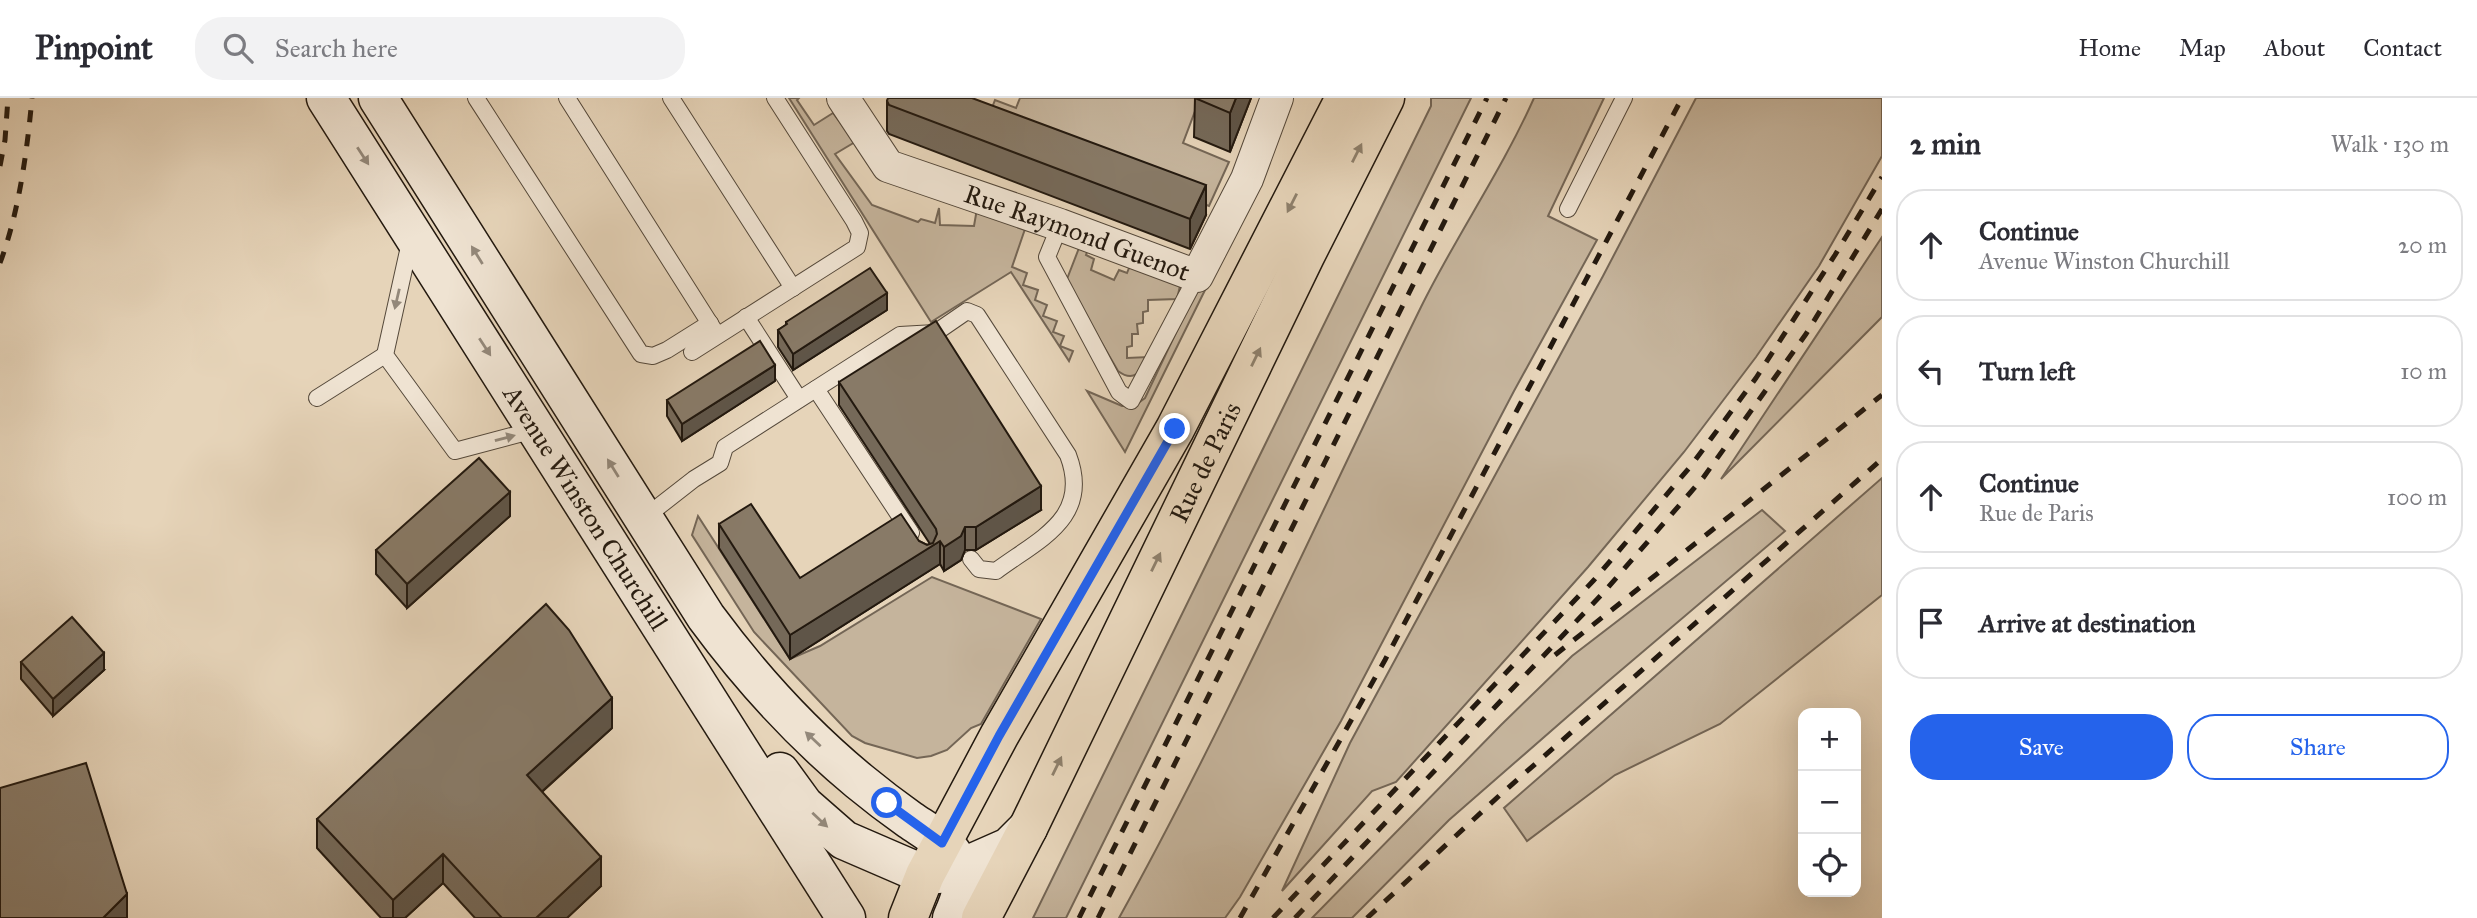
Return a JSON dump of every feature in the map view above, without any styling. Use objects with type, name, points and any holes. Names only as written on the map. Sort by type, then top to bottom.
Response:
[{"type":"main road","name":"Avenue Winston Churchill","points":[[326,98],[846,918]]},
{"type":"main road","name":"Avenue Winston Churchill","points":[[377,98],[706,617],[734,655],[772,698],[942,862]]},
{"type":"main road","name":"Rue de Paris","points":[[908,918],[942,862],[964,800],[1175,429],[1345,98]]},
{"type":"main road","name":"Rue de Paris","points":[[981,918],[1028,828],[1298,269],[1385,98]]},
{"type":"main road","points":[[655,614],[727,701],[804,805],[844,841],[942,862],[1009,847],[1028,828]]},
{"type":"main road","points":[[942,862],[963,889],[952,918]]},
{"type":"street","name":"Rue Raymond Guenot","points":[[843,98],[888,166],[1060,225],[1196,276],[1247,179],[1278,98]]},
{"type":"lane","points":[[477,98],[641,354],[653,356],[746,317],[857,247],[860,233],[775,98]]},
{"type":"lane","points":[[567,98],[714,329]]},
{"type":"lane","points":[[671,98],[793,288]]},
{"type":"lane","points":[[1568,209],[1624,98]]},
{"type":"lane","points":[[1060,225],[1047,257],[1119,392],[1131,401],[1196,276]]},
{"type":"lane","points":[[317,398],[385,355],[412,233]]},
{"type":"lane","points":[[644,518],[720,464],[725,447],[816,388],[900,335],[935,333],[967,311],[976,315],[1069,455],[1076,474],[1075,494],[1069,511],[1059,524],[996,571],[979,569],[971,559]]},
{"type":"lane","points":[[746,317],[799,399]]},
{"type":"lane","points":[[692,352],[714,329]]},
{"type":"lane","points":[[385,355],[455,451],[537,429]]},
{"type":"lane","points":[[816,388],[920,547]]},
{"type":"shaded area","points":[[789,98],[799,98],[797,100],[814,125],[833,113],[855,142],[835,154],[872,205],[918,222],[921,219],[935,223],[939,208],[940,225],[974,226],[978,203],[1049,231],[1047,237],[1025,229],[1012,267],[1027,273],[1023,285],[1038,290],[1035,300],[1047,305],[1043,316],[1057,321],[1053,332],[1064,336],[1060,346],[1073,351],[1069,361],[1011,272],[931,322]]},
{"type":"shaded area","points":[[1020,98],[1200,98],[1183,143],[1229,162],[1209,206],[987,121],[995,100],[1016,108]]},
{"type":"shaded area","points":[[1431,98],[1471,98],[1066,918],[1033,918],[1431,106]]},
{"type":"shaded area","points":[[1534,98],[1604,98],[1548,216],[1597,240],[1514,391],[1341,721],[1240,897],[1225,918],[1119,918],[1237,691],[1421,307],[1508,151]]},
{"type":"shaded area","points":[[1696,98],[1882,98],[1882,156],[1819,266],[1756,357],[1684,452],[1588,567],[1396,782],[1372,791],[1282,891],[1350,743],[1603,276]]},
{"type":"shaded area","points":[[1882,237],[1882,317],[1721,479]]},
{"type":"shaded area","points":[[1089,246],[1086,255],[1094,259],[1091,270],[1114,280],[1119,270],[1127,273],[1131,263],[1180,286],[1177,299],[1148,300],[1148,311],[1143,312],[1143,323],[1137,324],[1138,334],[1132,334],[1132,346],[1127,347],[1127,358],[1148,357],[1140,371],[1133,376],[1118,371],[1068,285],[1067,279],[1079,248]]},
{"type":"shaded area","points":[[1209,282],[1125,452],[1087,391],[1122,406],[1134,406],[1145,398],[1199,284]]},
{"type":"shaded area","points":[[1882,478],[1882,595],[1720,724],[1615,775],[1527,841],[1504,808]]},
{"type":"shaded area","points":[[1762,510],[1785,531],[1449,820],[1352,918],[1312,918],[1572,656]]},
{"type":"shaded area","points":[[698,516],[790,659],[820,646],[932,577],[1041,619],[981,724],[971,728],[947,750],[917,758],[865,743],[852,736],[754,632],[692,535]]},
{"type":"building","points":[[888,98],[972,98],[1206,185],[1190,219],[889,105]]},
{"type":"building","points":[[1195,98],[1236,98],[1230,113]]},
{"type":"building","points":[[870,268],[887,293],[793,354],[778,330],[787,324],[786,322]]},
{"type":"building","points":[[936,321],[1041,486],[976,527],[965,527],[961,536],[944,547],[940,541],[790,635],[719,524],[751,504],[800,578],[901,514],[919,541],[927,545],[933,543],[936,529],[839,382]]},
{"type":"building","points":[[760,341],[775,365],[682,424],[667,400]]},
{"type":"building","points":[[479,458],[510,492],[407,584],[376,550]]},
{"type":"building","points":[[546,604],[569,630],[612,698],[527,775],[601,857],[536,918],[502,918],[443,854],[393,900],[317,819]]},
{"type":"building","points":[[72,617],[104,653],[53,699],[21,662]]},
{"type":"building","points":[[86,763],[127,894],[103,918],[0,918],[0,788]]},
{"type":"railway","points":[[0,166],[8,98]]},
{"type":"railway","points":[[0,263],[21,182],[32,98]]},
{"type":"railway","points":[[1079,918],[1487,98]]},
{"type":"railway","points":[[1098,918],[1506,98]]},
{"type":"railway","points":[[1240,918],[1385,660],[1682,98]]},
{"type":"railway","points":[[1273,918],[1594,580],[1690,467],[1756,378],[1882,177]]},
{"type":"railway","points":[[1295,918],[1604,592],[1703,478],[1806,334],[1882,209]]},
{"type":"railway","points":[[1555,655],[1882,395]]},
{"type":"railway","points":[[1367,918],[1500,795],[1882,459]]},
{"type":"route","points":[[887,803],[942,843],[999,736],[1175,429]]}]
